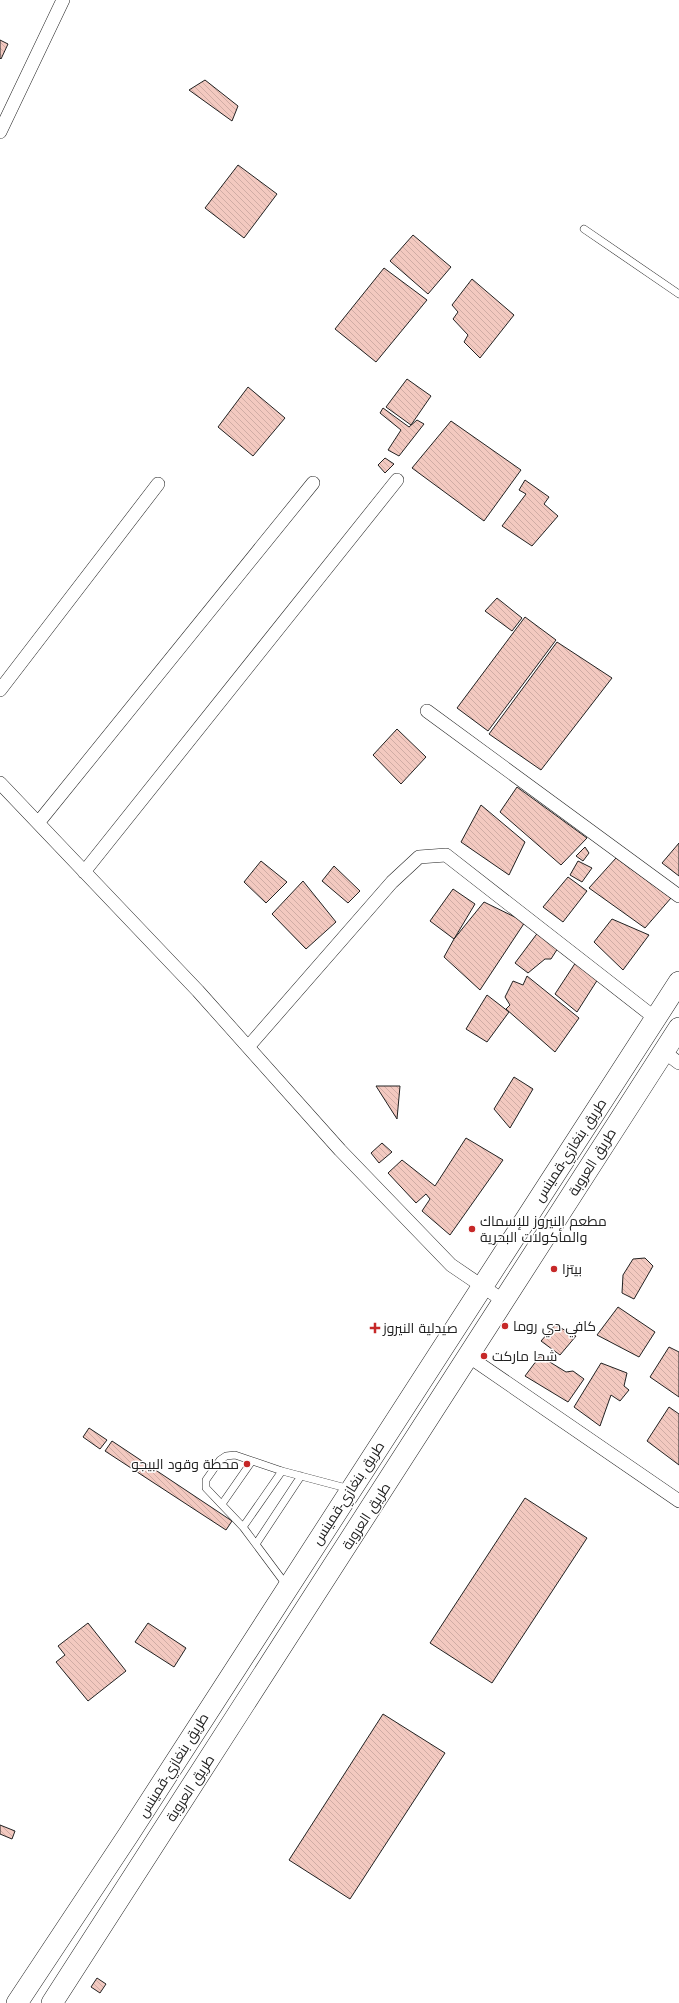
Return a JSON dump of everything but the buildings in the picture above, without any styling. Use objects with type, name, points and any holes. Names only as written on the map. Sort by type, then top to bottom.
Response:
[{"type":"main road","name":"طريق بنغازي-قمينس","points":[[17,2003],[129,1834],[287,1586],[679,982]]},
{"type":"main road","name":"طريق العروبة","points":[[52,2003],[468,1356],[671,1057],[679,1028]]},
{"type":"street","points":[[0,132],[63,0]]},
{"type":"street","points":[[84,872],[397,480]]},
{"type":"street","points":[[38,823],[313,483]]},
{"type":"street","points":[[0,690],[158,484]]},
{"type":"street","points":[[427,711],[679,896]]},
{"type":"street","points":[[0,783],[198,991],[340,1150],[445,1259],[482,1287],[504,1301]]},
{"type":"street","points":[[248,1047],[392,882],[419,857],[446,855],[655,1018]]},
{"type":"street","points":[[468,1356],[679,1501]]},
{"type":"lane","points":[[584,229],[679,294]]},
{"type":"lane","points":[[287,1586],[243,1527],[206,1488],[206,1480],[220,1460],[226,1456],[235,1455],[282,1471],[350,1489]]},
{"type":"lane","points":[[222,1504],[252,1461]]},
{"type":"lane","points":[[243,1527],[282,1471]]},
{"type":"lane","points":[[256,1544],[301,1476]]},
{"type":"place","name":"مطعم النيروز للإسماك والمأكولات البحرية","points":[[472,1229]]},
{"type":"place","name":"بيتزا","points":[[554,1269]]},
{"type":"place","name":"كافي دي روما","points":[[505,1326]]},
{"type":"place","name":"صيدلية النيروز","points":[[375,1328]]},
{"type":"place","name":"شحا ماركت","points":[[484,1356]]},
{"type":"place","name":"محطة وقود البيجو","points":[[247,1464]]}]
